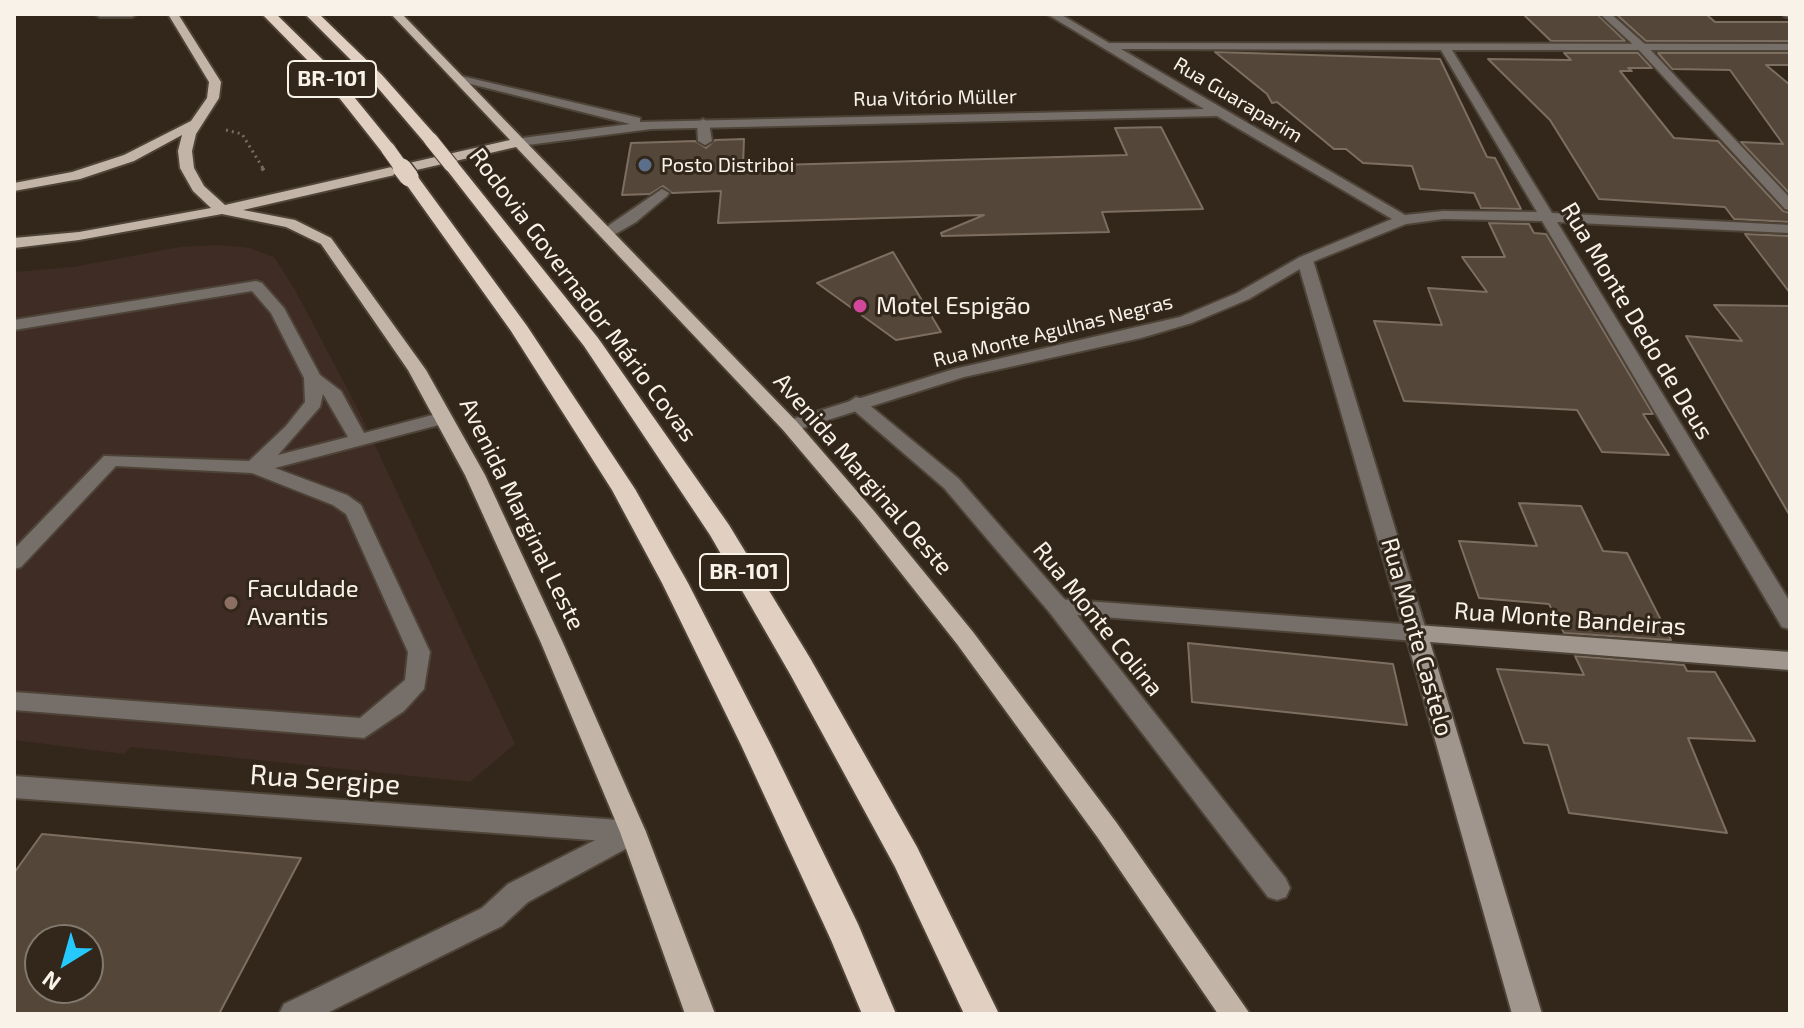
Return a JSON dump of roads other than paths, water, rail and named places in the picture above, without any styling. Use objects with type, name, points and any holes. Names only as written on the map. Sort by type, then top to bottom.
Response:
[{"type":"highway","name":"BR-101","points":[[269,14],[323,68],[409,177],[528,341],[623,489],[675,583],[756,745],[846,935],[879,1014]]},
{"type":"highway","name":"Rodovia Governador Mário Covas","points":[[312,14],[377,78],[431,140],[591,342],[645,417],[720,531],[800,666],[906,857],[982,1014]]},
{"type":"main road","points":[[173,14],[215,82],[213,98],[194,124],[185,151],[187,168],[198,188],[222,210]]},
{"type":"main road","name":"Avenida Marginal Oeste","points":[[396,14],[790,426],[965,638],[1107,830],[1235,1014]]},
{"type":"main road","points":[[14,187],[75,176],[129,158],[194,124]]},
{"type":"main road","name":"Rua Vitório Müller","points":[[14,243],[79,236],[222,210],[520,142]]},
{"type":"main road","name":"Avenida Marginal Leste","points":[[222,210],[290,223],[326,241],[417,370],[511,549],[633,832],[700,1014]]},
{"type":"main road","name":"Rua Monte Bandeiras","points":[[1416,633],[1790,661]]},
{"type":"main road","name":"Rua Monte Castelo","points":[[1416,633],[1527,1014]]},
{"type":"street","points":[[100,14],[132,14]]},
{"type":"street","name":"Rua Guaraparim","points":[[1052,14],[1403,220]]},
{"type":"street","points":[[1605,14],[1642,47],[1790,206]]},
{"type":"street","points":[[1107,46],[1790,47]]},
{"type":"street","name":"Rua Monte Dedo de Deus","points":[[1444,46],[1790,621]]},
{"type":"street","name":"Rua Vitório Müller","points":[[461,80],[651,125]]},
{"type":"street","name":"Rua Vitório Müller","points":[[520,142],[651,125],[1220,112]]},
{"type":"street","points":[[703,123],[705,141]]},
{"type":"street","points":[[607,233],[631,219],[662,193]]},
{"type":"street","name":"Rua Monte Agulhas Negras","points":[[790,426],[960,373],[1186,320],[1243,296],[1305,260],[1403,220],[1443,215],[1546,217],[1790,229]]},
{"type":"street","name":"Rua Monte Castelo","points":[[1305,260],[1416,633]]},
{"type":"street","points":[[14,325],[256,286],[278,311],[313,378],[335,395],[359,440]]},
{"type":"street","points":[[254,467],[293,430],[314,403],[313,378]]},
{"type":"street","name":"Rua Monte Colina","points":[[856,403],[951,483],[1058,607],[1277,888]]},
{"type":"street","points":[[14,562],[111,460],[254,467],[444,418]]},
{"type":"street","points":[[14,701],[364,728],[396,704],[416,683],[419,652],[354,510],[340,500],[254,467]]},
{"type":"street","name":"Rua Monte Bandeiras","points":[[1058,607],[1416,633]]},
{"type":"street","name":"Rua Sergipe","points":[[14,787],[633,832]]},
{"type":"street","points":[[294,1014],[492,917],[518,893],[633,832]]},
{"type":"place","name":"Posto Distriboi","points":[[645,165]]},
{"type":"place","name":"Motel Espigão","points":[[860,306]]},
{"type":"place","name":"Faculdade Avantis","points":[[231,603]]}]
